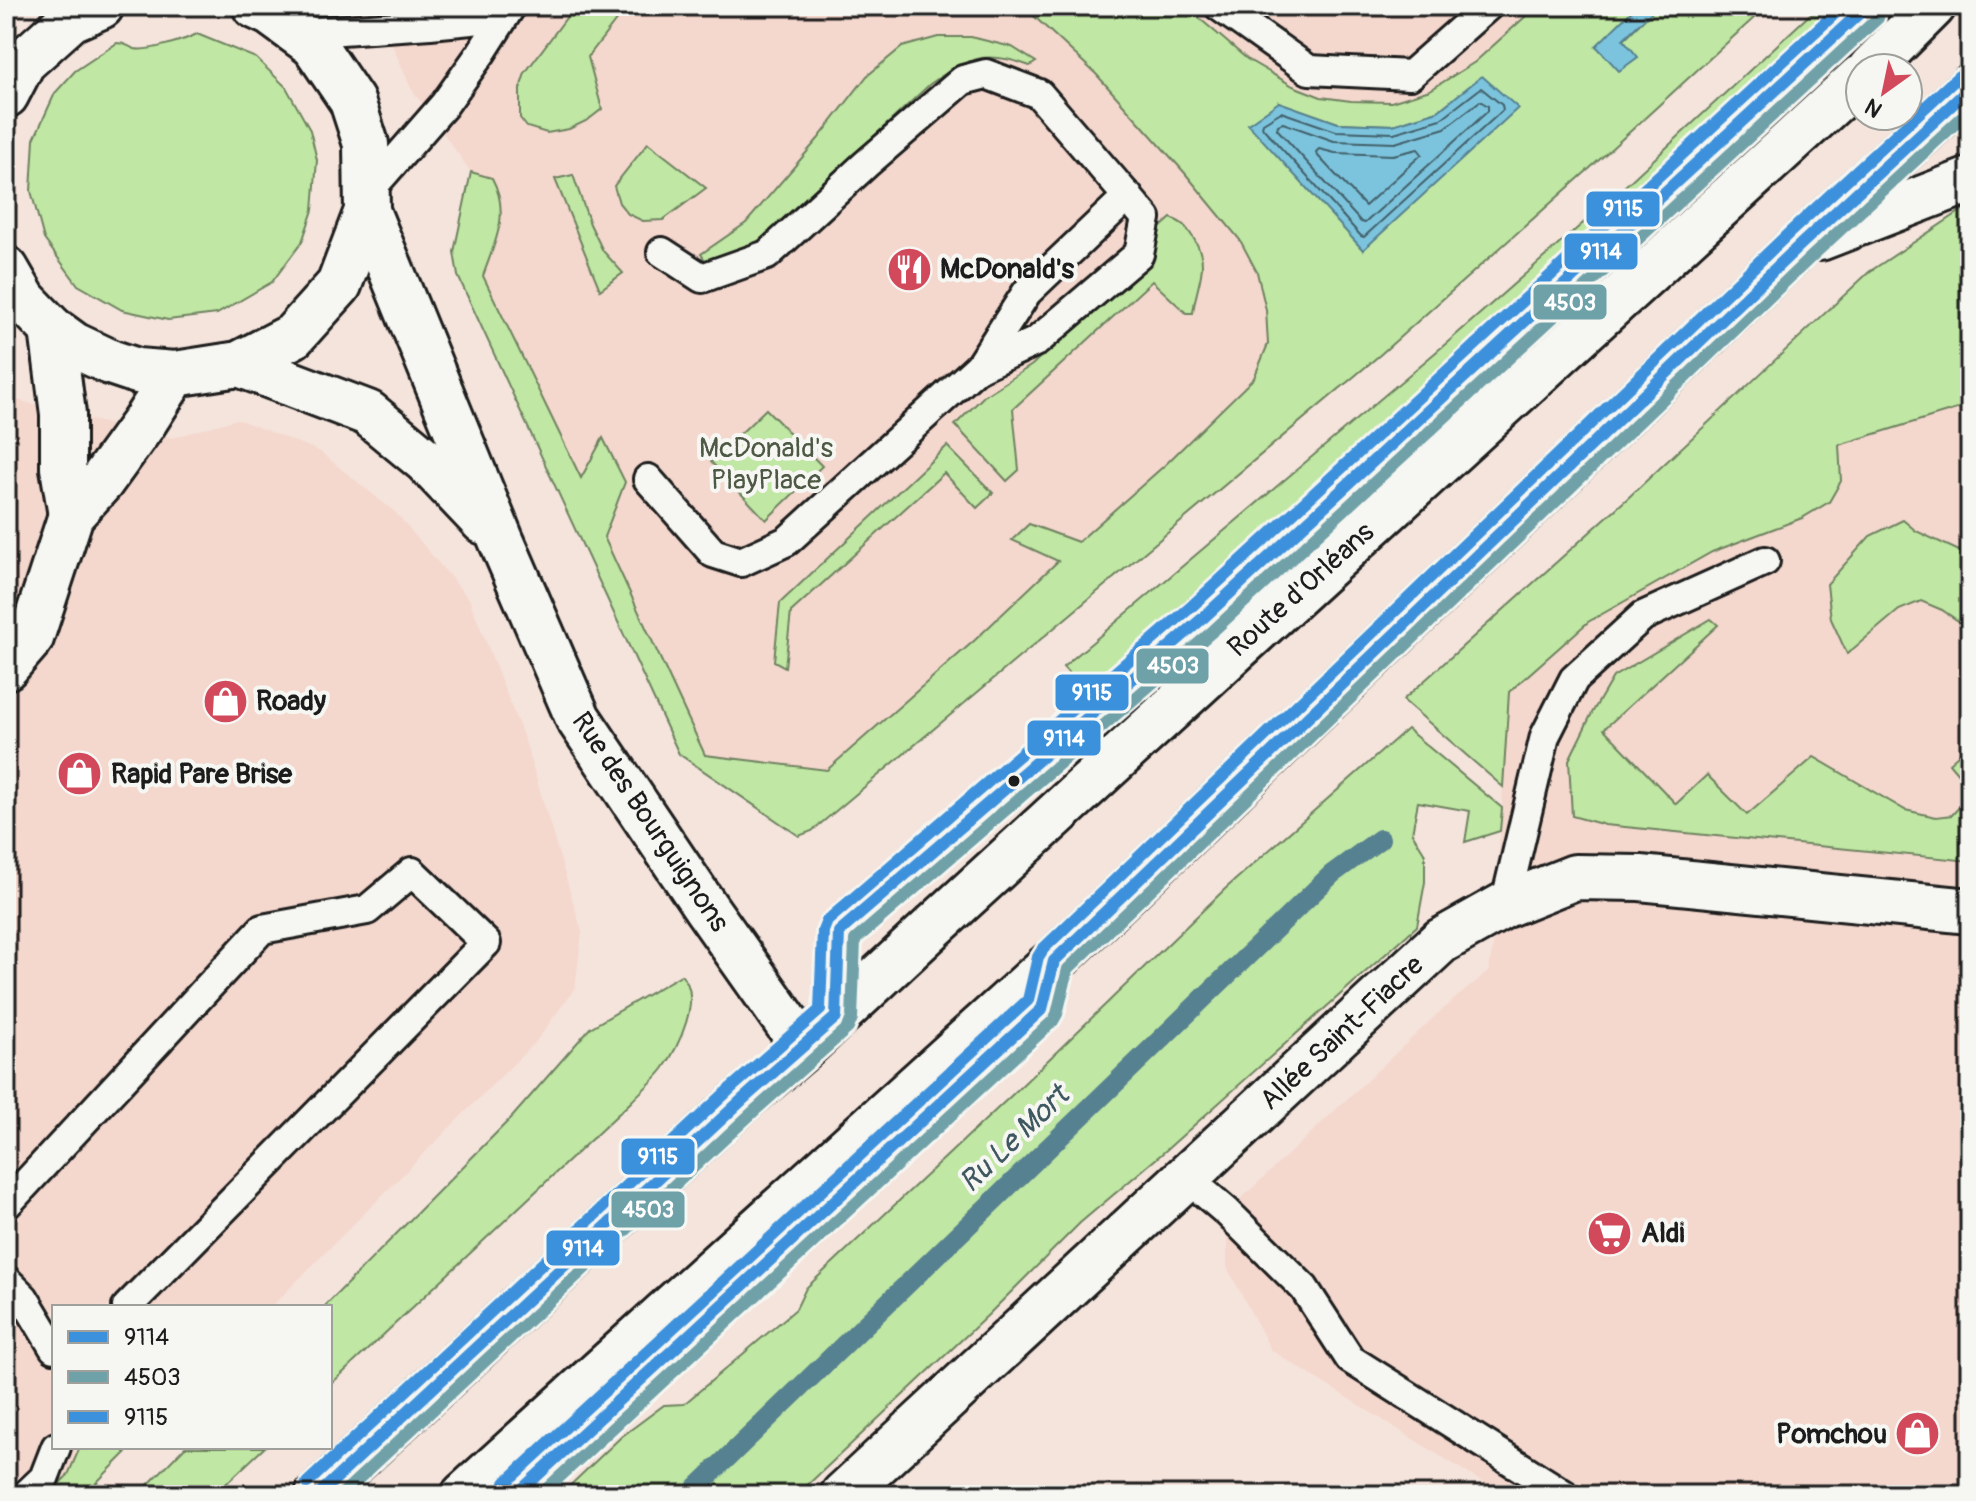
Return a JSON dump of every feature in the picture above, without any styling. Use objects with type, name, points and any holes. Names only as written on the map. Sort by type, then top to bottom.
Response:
[{"type":"main road","points":[[1887,52],[1933,6]]},
{"type":"main road","points":[[6,269],[24,300],[52,329],[74,345],[137,371],[175,374],[239,364],[293,336],[339,285],[367,202],[366,144],[352,101],[314,45],[272,14]]},
{"type":"main road","points":[[6,95],[23,62],[59,25]]},
{"type":"main road","points":[[464,1495],[1054,961],[1799,246],[1970,88]]},
{"type":"main road","name":"Route d'Orléans","points":[[318,1495],[742,1100],[804,1047],[1844,93]]},
{"type":"main road","points":[[1799,246],[1970,180]]},
{"type":"main road","name":"Rue des Bourguignons","points":[[367,202],[501,540],[578,718],[804,1047]]},
{"type":"main road","points":[[52,329],[63,414],[63,468],[71,515]]},
{"type":"main road","name":"Rue des Bourguignons","points":[[239,364],[368,413],[426,461],[501,540]]},
{"type":"main road","points":[[6,667],[31,638],[71,515],[101,482],[175,374]]},
{"type":"main road","name":"Allée Saint-Fiacre","points":[[843,1495],[1441,941],[1505,905],[1575,877],[1640,878],[1970,911]]},
{"type":"lane","points":[[1219,6],[1309,70],[1410,75],[1488,6]]},
{"type":"lane","points":[[836,1017],[839,932],[1203,618],[1867,6]]},
{"type":"lane","points":[[272,14],[430,24],[506,12]]},
{"type":"lane","points":[[367,202],[444,105],[506,12]]},
{"type":"lane","points":[[662,252],[702,278],[767,255],[963,80],[986,74],[1039,94],[1146,218],[1139,254],[1037,341],[977,368]]},
{"type":"lane","points":[[648,479],[713,553],[741,562],[787,541],[977,368],[1027,292],[1128,196]]},
{"type":"lane","points":[[1505,905],[1545,736],[1574,679],[1643,616],[1765,561]]},
{"type":"lane","points":[[6,1205],[262,929],[367,910],[412,872],[486,943],[129,1305]]},
{"type":"lane","points":[[516,1495],[1042,1009],[1054,961]]},
{"type":"lane","points":[[1186,1177],[1227,1212],[1304,1288],[1350,1359],[1565,1495]]},
{"type":"lane","points":[[6,1280],[24,1298],[52,1345]]},
{"type":"lane","points":[[26,1495],[44,1478],[55,1449]]},
{"type":"shaded area","points":[[347,6],[1767,6],[1333,396],[812,831],[799,836],[679,754],[458,276],[454,252],[471,172],[411,88],[391,42]]},
{"type":"shaded area","points":[[1970,254],[1970,1495],[1503,1495],[1271,1350],[1227,1267],[1227,1212],[1445,1007],[1489,971],[1509,692],[1588,622],[1712,553]]},
{"type":"shaded area","points":[[6,385],[15,399],[63,414],[173,438],[237,419],[319,451],[396,513],[469,599],[525,741],[582,932],[575,988],[537,1040],[273,1305],[52,1305],[52,1449],[130,1449],[84,1495],[6,1495]]},
{"type":"green space","points":[[575,6],[627,6],[588,57],[602,109],[569,129],[547,133],[527,127],[520,118],[520,89],[525,73]]},
{"type":"green space","points":[[1023,6],[1185,6],[1247,59],[1293,86],[1321,97],[1391,102],[1430,90],[1475,62],[1537,6],[1637,6],[1597,46],[1623,40],[1658,6],[1767,6],[1381,354],[812,831],[799,836],[679,754],[458,276],[454,252],[471,172],[492,178],[500,204],[499,227],[483,276],[581,478],[603,438],[625,482],[604,537],[705,755],[827,770],[975,640],[1058,561],[1012,540],[1029,524],[1078,542],[1165,465],[1254,378],[1268,344],[1266,310],[1257,272],[1240,240],[1096,74]],"holes":[[[1482,77],[1363,250],[1279,102],[1338,123],[1393,125],[1438,111]]]},
{"type":"green space","points":[[1819,6],[1836,6],[1438,376],[1085,691],[1063,667],[1449,341],[1623,188]]},
{"type":"green space","points":[[197,34],[256,58],[286,87],[310,130],[317,160],[313,210],[302,242],[272,282],[217,314],[168,320],[122,310],[78,285],[44,239],[31,191],[34,139],[55,93],[75,71],[117,43],[135,49],[148,49]]},
{"type":"green space","points":[[938,37],[971,37],[1012,47],[1036,62],[1030,66],[988,57],[955,68],[930,84],[774,230],[748,248],[707,263],[701,254],[746,223],[867,76],[902,47]]},
{"type":"green space","points":[[648,143],[706,188],[663,220],[643,221],[628,214],[619,203],[614,186]]},
{"type":"green space","points":[[573,175],[603,251],[623,273],[600,290],[555,179]]},
{"type":"green space","points":[[1970,208],[1970,405],[1839,445],[1841,481],[1829,502],[1802,518],[1712,552],[1588,622],[1509,692],[1503,787],[1403,700],[1629,497],[1869,272]]},
{"type":"green space","points":[[1171,218],[1187,229],[1199,249],[1202,267],[1193,313],[1186,313],[1152,281],[1013,409],[1019,470],[1007,481],[955,425],[984,396],[1032,365],[1127,275],[1153,234]]},
{"type":"green space","name":"McDonald's PlayPlace","points":[[766,409],[822,466],[766,520],[711,462]]},
{"type":"green space","points":[[947,446],[993,493],[977,508],[944,473],[791,612],[785,667],[774,661],[780,603]]},
{"type":"green space","points":[[1903,520],[1916,531],[1970,556],[1970,629],[1942,610],[1921,601],[1899,610],[1847,654],[1831,619],[1827,584],[1870,536]]},
{"type":"green space","points":[[1711,619],[1718,625],[1604,729],[1676,804],[1707,775],[1747,815],[1814,757],[1905,810],[1936,817],[1952,815],[1970,795],[1970,861],[1605,825],[1572,816],[1569,760],[1613,677]]},
{"type":"green space","points":[[1407,729],[1502,808],[1500,831],[1465,842],[1470,811],[1418,802],[1412,833],[1425,854],[1425,882],[1417,926],[1080,1223],[988,1315],[797,1495],[560,1495],[621,1437],[664,1405],[684,1404],[796,1309],[806,1288],[1225,889]]},
{"type":"green space","points":[[1970,744],[1970,788],[1949,763]]},
{"type":"green space","points":[[681,975],[687,984],[690,995],[686,1022],[669,1060],[659,1073],[332,1383],[332,1305],[326,1305],[513,1116],[590,1028]]},
{"type":"green space","points":[[79,1449],[122,1449],[126,1453],[84,1495],[48,1495],[68,1475]]},
{"type":"green space","points":[[183,1449],[263,1449],[214,1495],[138,1495]]},
{"type":"water","points":[[1637,6],[1658,6],[1623,39],[1638,57],[1619,71],[1596,46]]},
{"type":"water","points":[[1482,76],[1518,108],[1363,250],[1248,124],[1279,102],[1338,123],[1393,125],[1438,111]]},
{"type":"waterway","name":"Ru Le Mort","points":[[696,1488],[1332,874],[1380,839]]},
{"type":"transit line","name":"9115","points":[[307,1483],[731,1088],[820,1010],[823,931],[827,921],[1192,606],[1843,6]]},
{"type":"transit line","name":"9114","points":[[318,1495],[742,1100],[836,1017],[839,932],[1203,618],[1867,6]]},
{"type":"transit line","name":"4503","points":[[341,1495],[753,1112],[848,1028],[852,1018],[855,940],[1214,630],[1878,18]]},
{"type":"transit line","name":"9115","points":[[505,1483],[1028,1000],[1038,957],[1043,949],[1788,234],[1959,76]]},
{"type":"transit line","name":"9114","points":[[516,1495],[1042,1009],[1054,961],[1799,246],[1970,88]]},
{"type":"transit line","name":"4503","points":[[540,1495],[1053,1021],[1068,969],[1810,258],[1970,110]]},
{"type":"place","name":"McDonald's","points":[[909,269]]},
{"type":"place","name":"Roady","points":[[225,701]]},
{"type":"place","name":"Rapid Pare Brise","points":[[80,774]]},
{"type":"place","name":"Aldi","points":[[1610,1233]]},
{"type":"place","name":"Pomchou","points":[[1918,1434]]}]
